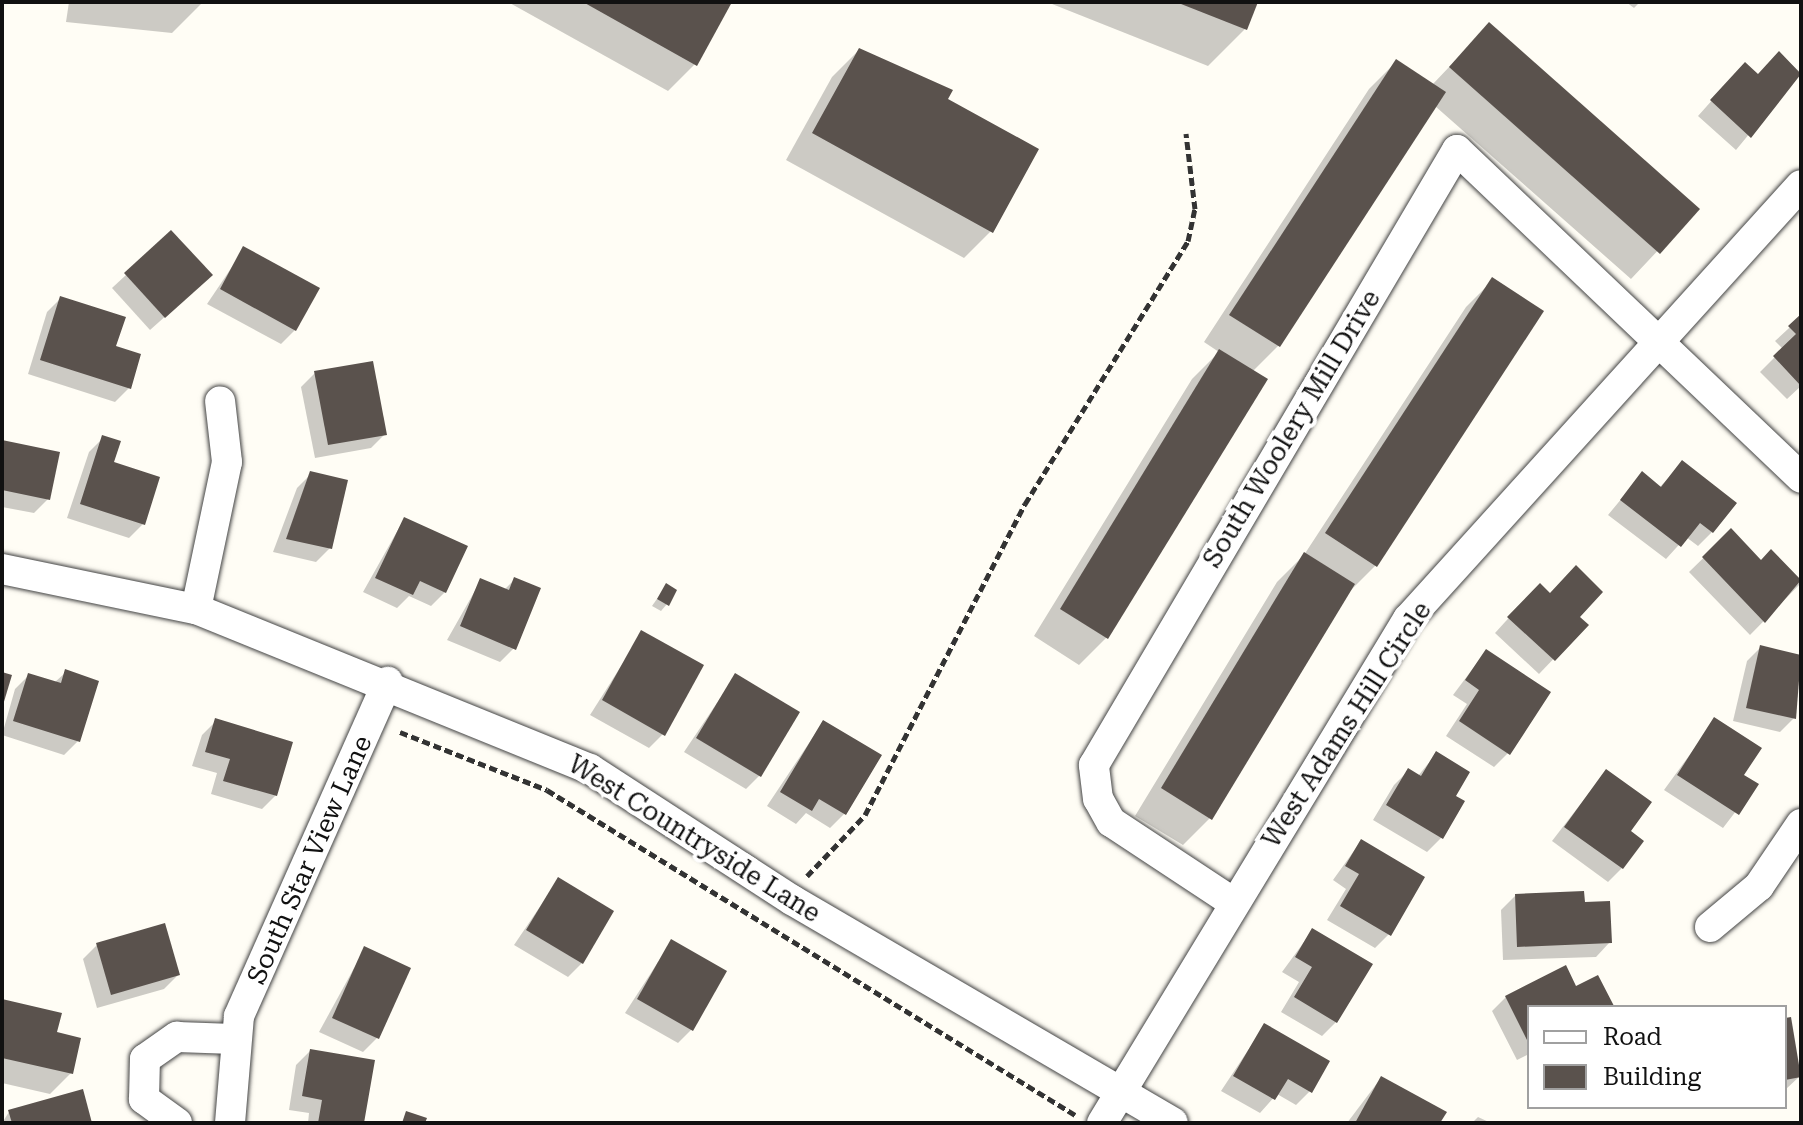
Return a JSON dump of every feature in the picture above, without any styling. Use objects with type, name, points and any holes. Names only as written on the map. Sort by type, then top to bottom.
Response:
[{"type":"street","name":"South Woolery Mill Drive","points":[[1234,903],[1111,822],[1094,765],[1457,150],[1657,338]]},
{"type":"street","name":"West Adams Hill Circle","points":[[1102,1123],[1408,619],[1657,338],[1801,185]]},
{"type":"street","points":[[1657,338],[1801,478]]},
{"type":"street","points":[[196,609],[227,462],[220,401]]},
{"type":"street","name":"West Countryside Lane","points":[[2,569],[196,609],[388,682],[590,769],[792,900],[1173,1123]]},
{"type":"street","name":"South Star View Lane","points":[[230,1123],[234,1039],[388,682]]},
{"type":"street","points":[[1710,927],[1759,886],[1801,824]]},
{"type":"street","points":[[177,1123],[144,1099],[145,1059],[177,1037],[234,1039]]},
{"type":"path","points":[[811,870],[865,815],[1025,504],[1188,241],[1195,209],[1186,134]]},
{"type":"path","points":[[395,730],[547,790],[1070,1112]]},
{"type":"building","points":[[583,2],[732,2],[697,66]]},
{"type":"building","points":[[1176,2],[1258,2],[1247,30]]},
{"type":"building","points":[[1489,22],[1700,209],[1660,254],[1449,67]]},
{"type":"building","points":[[859,48],[953,90],[948,99],[1039,149],[993,233],[812,133]]},
{"type":"building","points":[[1779,51],[1801,74],[1751,138],[1710,100],[1745,62],[1758,74]]},
{"type":"building","points":[[1396,59],[1446,92],[1280,347],[1229,315]]},
{"type":"building","points":[[171,230],[213,275],[165,318],[124,273]]},
{"type":"building","points":[[243,246],[320,288],[296,331],[220,289]]},
{"type":"building","points":[[1492,277],[1544,311],[1377,567],[1325,533]]},
{"type":"building","points":[[60,296],[126,317],[116,346],[141,354],[131,389],[40,360]]},
{"type":"building","points":[[1801,314],[1801,386],[1773,356],[1796,334],[1788,326]]},
{"type":"building","points":[[1219,349],[1268,379],[1108,639],[1060,609]]},
{"type":"building","points":[[373,361],[387,435],[328,445],[314,371]]},
{"type":"building","points":[[102,435],[121,441],[114,462],[160,477],[145,525],[80,504]]},
{"type":"building","points":[[2,440],[60,452],[50,500],[2,490]]},
{"type":"building","points":[[1682,460],[1737,503],[1713,533],[1700,523],[1681,547],[1620,500],[1642,471],[1661,487]]},
{"type":"building","points":[[310,471],[348,480],[332,549],[286,539]]},
{"type":"building","points":[[404,517],[468,546],[446,593],[420,581],[413,595],[375,578]]},
{"type":"building","points":[[1731,528],[1761,560],[1771,549],[1801,580],[1765,623],[1702,557]]},
{"type":"building","points":[[1304,552],[1355,584],[1212,820],[1161,788]]},
{"type":"building","points":[[1576,565],[1603,592],[1580,617],[1589,625],[1555,661],[1507,617],[1540,583],[1550,593]]},
{"type":"building","points":[[514,577],[541,588],[516,650],[460,626],[480,578],[509,590]]},
{"type":"building","points":[[666,583],[677,590],[669,606],[657,599]]},
{"type":"building","points":[[641,630],[704,665],[665,736],[602,700]]},
{"type":"building","points":[[1760,645],[1801,655],[1796,719],[1746,708]]},
{"type":"building","points":[[1486,649],[1551,692],[1510,755],[1459,721],[1479,690],[1465,680]]},
{"type":"building","points":[[65,669],[99,681],[80,742],[13,721],[28,673],[61,683]]},
{"type":"building","points":[[2,672],[12,675],[3,705],[2,705]]},
{"type":"building","points":[[735,673],[800,712],[761,777],[696,738]]},
{"type":"building","points":[[1714,717],[1762,748],[1744,775],[1759,784],[1739,815],[1677,775]]},
{"type":"building","points":[[215,718],[293,742],[277,796],[223,781],[230,759],[205,752]]},
{"type":"building","points":[[823,720],[882,755],[846,815],[819,799],[812,811],[780,792]]},
{"type":"building","points":[[1436,751],[1470,772],[1456,796],[1465,801],[1443,839],[1386,805],[1408,768],[1421,776]]},
{"type":"building","points":[[1606,769],[1652,802],[1631,831],[1644,841],[1623,869],[1564,827]]},
{"type":"building","points":[[1361,839],[1425,877],[1391,936],[1340,906],[1359,874],[1345,866]]},
{"type":"building","points":[[558,877],[614,911],[583,964],[526,930]]},
{"type":"building","points":[[1584,891],[1585,902],[1610,901],[1612,943],[1517,947],[1515,894]]},
{"type":"building","points":[[165,923],[180,975],[111,995],[96,943]]},
{"type":"building","points":[[1312,928],[1373,964],[1337,1023],[1294,997],[1312,967],[1295,957]]},
{"type":"building","points":[[671,939],[727,971],[693,1031],[637,999]]},
{"type":"building","points":[[364,946],[411,968],[379,1039],[332,1018]]},
{"type":"building","points":[[1566,965],[1576,986],[1598,975],[1613,1005],[1527,1005],[1527,1040],[1505,996]]},
{"type":"building","points":[[2,999],[62,1013],[57,1032],[81,1038],[73,1074],[2,1058]]},
{"type":"building","points":[[1791,1017],[1801,1077],[1787,1080],[1787,1018]]},
{"type":"building","points":[[1264,1023],[1330,1061],[1312,1093],[1288,1079],[1275,1100],[1233,1076]]},
{"type":"building","points":[[310,1049],[375,1060],[364,1123],[318,1123],[322,1100],[302,1096]]},
{"type":"building","points":[[1381,1076],[1447,1112],[1440,1123],[1355,1123]]},
{"type":"building","points":[[83,1089],[92,1123],[12,1123],[8,1110]]},
{"type":"building","points":[[406,1111],[427,1118],[425,1123],[402,1123]]}]
